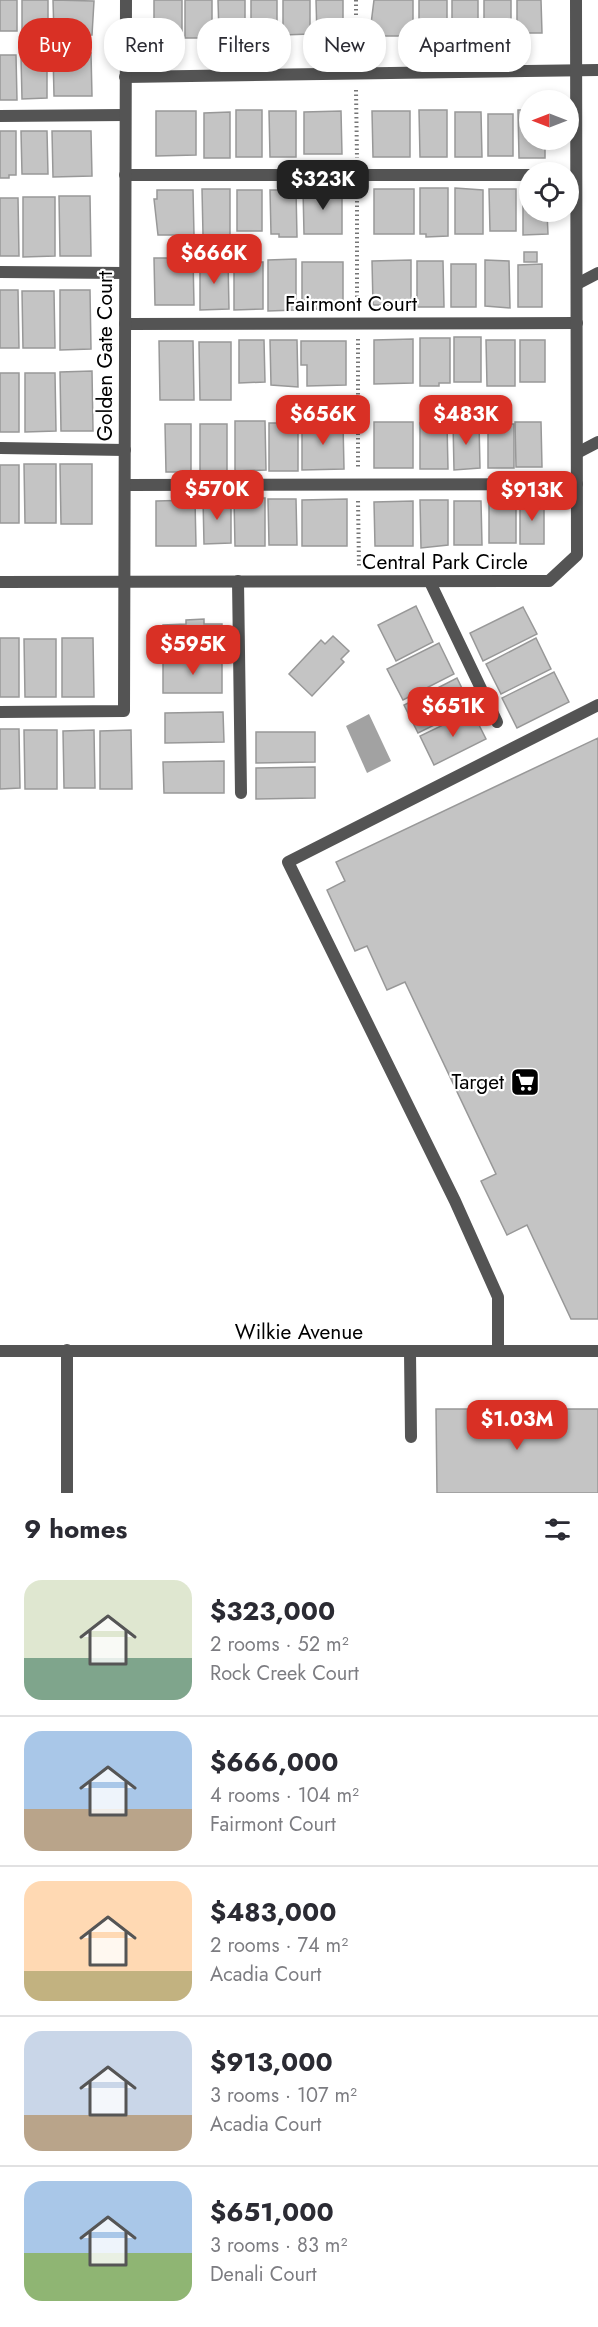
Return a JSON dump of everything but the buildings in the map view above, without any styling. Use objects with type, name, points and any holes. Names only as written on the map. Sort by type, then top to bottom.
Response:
[{"type":"street","name":"Golden Gate Court","points":[[0,712],[124,711],[126,0]]},
{"type":"street","name":"Central Park Circle","points":[[572,162],[576,0]]},
{"type":"street","points":[[125,77],[598,70]]},
{"type":"street","points":[[0,116],[125,115]]},
{"type":"street","points":[[125,176],[519,175]]},
{"type":"street","name":"Central Park Circle","points":[[0,582],[549,581],[577,555],[577,284],[574,222]]},
{"type":"street","points":[[0,272],[125,273]]},
{"type":"street","points":[[577,284],[598,273]]},
{"type":"street","name":"Fairmont Court","points":[[125,324],[577,323]]},
{"type":"street","points":[[577,453],[598,442]]},
{"type":"street","points":[[0,448],[124,450]]},
{"type":"street","points":[[124,485],[577,484]]},
{"type":"street","points":[[238,581],[241,793]]},
{"type":"street","points":[[430,582],[497,722]]},
{"type":"street","points":[[498,1351],[498,1297],[456,1201],[288,862],[598,705]]},
{"type":"street","points":[[67,1350],[67,1493]]},
{"type":"street","name":"Wilkie Avenue","points":[[0,1351],[598,1352]]},
{"type":"street","points":[[410,1352],[411,1437]]},
{"type":"path","points":[[356,0],[359,581]]},
{"type":"shaded area","points":[[369,714],[391,761],[367,773],[346,726]]},
{"type":"place","name":"Target","points":[[525,1082]]}]
